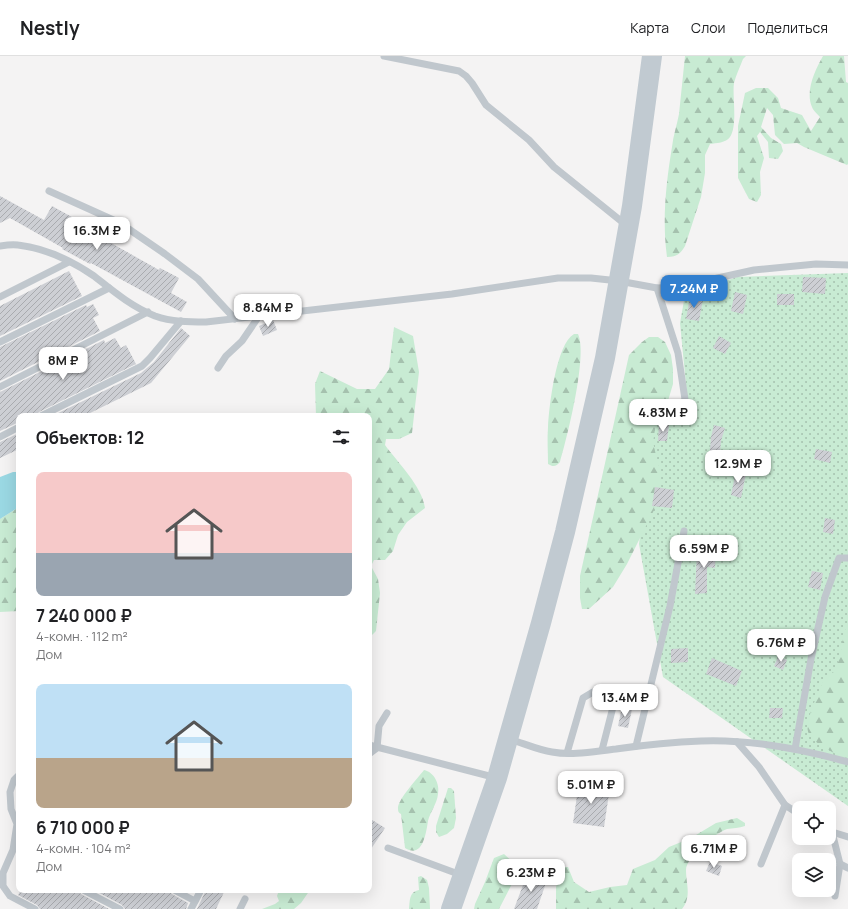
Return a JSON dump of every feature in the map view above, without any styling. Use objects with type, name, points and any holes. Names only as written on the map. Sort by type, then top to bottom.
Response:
[{"type":"main road","points":[[451,909],[497,778],[565,532],[604,358],[619,281],[652,56]]},
{"type":"lane","points":[[384,56],[459,71],[472,82],[486,105],[529,140],[554,167],[628,227]]},
{"type":"lane","points":[[49,192],[120,223],[198,279],[235,319]]},
{"type":"lane","points":[[0,246],[17,244],[38,249],[70,262],[92,275],[122,298],[155,316],[181,322],[206,322],[452,294],[558,278],[591,278],[619,281],[657,288],[677,287],[754,270],[816,264],[848,265]]},
{"type":"lane","points":[[0,296],[70,262]]},
{"type":"lane","points":[[0,342],[109,288]]},
{"type":"lane","points":[[657,288],[678,353],[686,406]]},
{"type":"lane","points":[[0,387],[148,312]]},
{"type":"lane","points":[[218,368],[226,356],[242,341],[259,316]]},
{"type":"lane","points":[[47,413],[142,366],[181,322]]},
{"type":"lane","points":[[0,436],[16,428]]},
{"type":"lane","points":[[636,746],[670,606],[684,531]]},
{"type":"lane","points":[[795,749],[811,659],[825,597],[838,558],[848,558]]},
{"type":"lane","points":[[567,753],[583,698],[593,692],[608,697],[613,707],[602,750]]},
{"type":"lane","points":[[372,752],[377,748],[379,726],[387,713]]},
{"type":"lane","points":[[508,739],[552,752],[567,753],[702,741],[737,742],[814,752],[848,762]]},
{"type":"lane","points":[[737,742],[759,767],[785,805],[792,810]]},
{"type":"lane","points":[[372,746],[497,778]]},
{"type":"lane","points":[[16,778],[10,792],[11,809],[16,820]]},
{"type":"lane","points":[[761,864],[785,805]]},
{"type":"lane","points":[[836,833],[848,837]]},
{"type":"lane","points":[[16,834],[12,854],[3,873],[3,886],[10,896],[36,909]]},
{"type":"lane","points":[[835,845],[840,864],[836,896]]},
{"type":"lane","points":[[388,848],[463,876]]},
{"type":"lane","points":[[12,854],[16,856]]},
{"type":"lane","points":[[840,864],[848,868]]},
{"type":"lane","points":[[89,893],[120,909]]},
{"type":"lane","points":[[180,893],[195,901]]},
{"type":"lane","points":[[191,909],[199,893]]},
{"type":"lane","points":[[240,909],[245,899]]},
{"type":"green space","points":[[685,56],[746,56],[743,59],[734,83],[734,125],[732,132],[728,139],[710,144],[705,155],[705,173],[701,197],[685,246],[678,254],[667,257],[665,230],[666,188],[679,114]]},
{"type":"green space","points":[[823,56],[844,56],[846,82],[848,83],[848,164],[847,165],[797,143],[784,144],[775,135],[773,115],[767,108],[761,127],[771,138],[781,144],[783,151],[778,159],[769,158],[768,142],[760,132],[757,136],[764,158],[760,172],[761,195],[757,202],[749,199],[738,178],[738,126],[745,93],[756,88],[768,88],[778,98],[781,108],[802,115],[811,131],[820,117],[812,107],[810,101],[810,88],[814,74]]},
{"type":"green space","points":[[848,273],[848,806],[663,677],[639,544],[655,414],[687,395],[680,323],[685,295],[737,277]]},
{"type":"green space","points":[[394,327],[413,336],[419,372],[412,433],[399,439],[386,439],[385,445],[409,475],[419,491],[425,508],[407,522],[398,535],[393,551],[385,560],[374,560],[372,564],[372,413],[316,413],[315,384],[320,371],[357,389],[375,389],[389,369]]},
{"type":"green space","points":[[574,334],[578,334],[580,345],[579,377],[560,462],[556,466],[553,466],[548,464],[549,418],[552,391],[562,350]]},
{"type":"green space","points":[[649,337],[658,337],[665,342],[671,355],[673,369],[673,384],[665,411],[656,423],[653,442],[661,472],[654,510],[627,564],[613,587],[589,609],[582,609],[580,598],[580,576],[629,355]]},
{"type":"green space","points":[[16,509],[16,611],[0,612],[0,519]]},
{"type":"green space","points":[[372,568],[378,579],[380,593],[376,631],[372,635]]},
{"type":"green space","points":[[848,622],[848,758],[834,753],[814,740],[808,732],[808,722],[812,708],[825,678],[834,671],[838,663]]},
{"type":"green space","points":[[424,770],[431,773],[436,779],[438,794],[429,818],[425,838],[420,847],[416,850],[411,850],[405,848],[401,814],[398,810],[404,795]]},
{"type":"green space","points":[[448,788],[451,788],[454,791],[456,818],[454,828],[447,834],[439,837],[436,832],[436,826]]},
{"type":"green space","points":[[737,818],[745,823],[745,826],[727,829],[716,835],[696,852],[687,865],[688,895],[682,909],[556,909],[556,887],[564,867],[568,867],[574,882],[589,892],[627,885],[633,869],[655,860],[669,847],[691,838],[716,823]]},
{"type":"green space","points":[[504,854],[515,864],[514,880],[499,909],[474,909],[494,858]]},
{"type":"green space","points":[[421,876],[427,880],[430,909],[409,909],[410,900],[413,893],[419,890],[418,877]]},
{"type":"green space","points":[[278,893],[308,893],[301,903],[294,909],[262,909],[279,901],[277,896]]},
{"type":"water","points":[[16,472],[16,509],[0,519],[0,477]]},
{"type":"building","points":[[0,196],[44,220],[52,206],[90,227],[88,230],[159,270],[160,268],[179,278],[171,293],[187,302],[181,312],[62,249],[63,248],[10,218],[0,223]]},
{"type":"building","points":[[69,271],[82,296],[0,336],[0,306]]},
{"type":"building","points":[[803,277],[826,278],[825,294],[802,292]]},
{"type":"building","points":[[735,292],[747,295],[743,314],[731,311]]},
{"type":"building","points":[[777,294],[794,294],[794,305],[777,305]]},
{"type":"building","points":[[690,297],[703,299],[699,321],[686,319]]},
{"type":"building","points":[[93,304],[99,315],[93,318],[100,331],[0,381],[0,347],[86,305],[87,307]]},
{"type":"building","points":[[273,320],[277,330],[263,336],[259,326]]},
{"type":"building","points":[[181,328],[190,336],[151,383],[90,413],[58,413],[141,373],[154,362]]},
{"type":"building","points":[[719,336],[731,343],[725,354],[713,348]]},
{"type":"building","points":[[115,338],[121,348],[126,345],[136,364],[38,413],[16,413],[16,423],[0,431],[0,392],[104,340],[105,343]]},
{"type":"building","points":[[659,424],[669,425],[667,441],[658,441]]},
{"type":"building","points":[[714,425],[725,428],[721,441],[719,464],[709,463],[711,437]]},
{"type":"building","points":[[16,434],[16,450],[0,458],[0,442]]},
{"type":"building","points":[[816,449],[832,452],[830,463],[814,459]]},
{"type":"building","points":[[736,471],[746,474],[741,498],[731,495]]},
{"type":"building","points":[[655,487],[674,490],[672,508],[652,506]]},
{"type":"building","points":[[825,518],[835,520],[833,534],[823,532]]},
{"type":"building","points":[[697,550],[716,551],[715,568],[707,567],[707,593],[695,594]]},
{"type":"building","points":[[812,571],[823,573],[820,590],[808,587]]},
{"type":"building","points":[[688,648],[688,662],[671,663],[671,649]]},
{"type":"building","points":[[778,657],[787,660],[783,670],[774,666]]},
{"type":"building","points":[[712,658],[742,671],[736,686],[706,674]]},
{"type":"building","points":[[622,707],[632,709],[628,728],[618,726]]},
{"type":"building","points":[[770,708],[783,708],[782,718],[769,718]]},
{"type":"building","points":[[579,782],[610,787],[604,827],[573,823]]},
{"type":"building","points":[[372,820],[385,828],[372,848]]},
{"type":"building","points":[[710,862],[722,866],[719,876],[706,871]]},
{"type":"building","points":[[534,875],[547,880],[537,909],[514,909],[526,877],[532,879]]},
{"type":"building","points":[[19,893],[80,893],[109,909],[40,909],[37,905],[18,895]]},
{"type":"building","points":[[100,893],[171,893],[188,903],[186,909],[125,909],[122,905]]},
{"type":"building","points":[[205,893],[224,893],[216,909],[197,909]]}]
